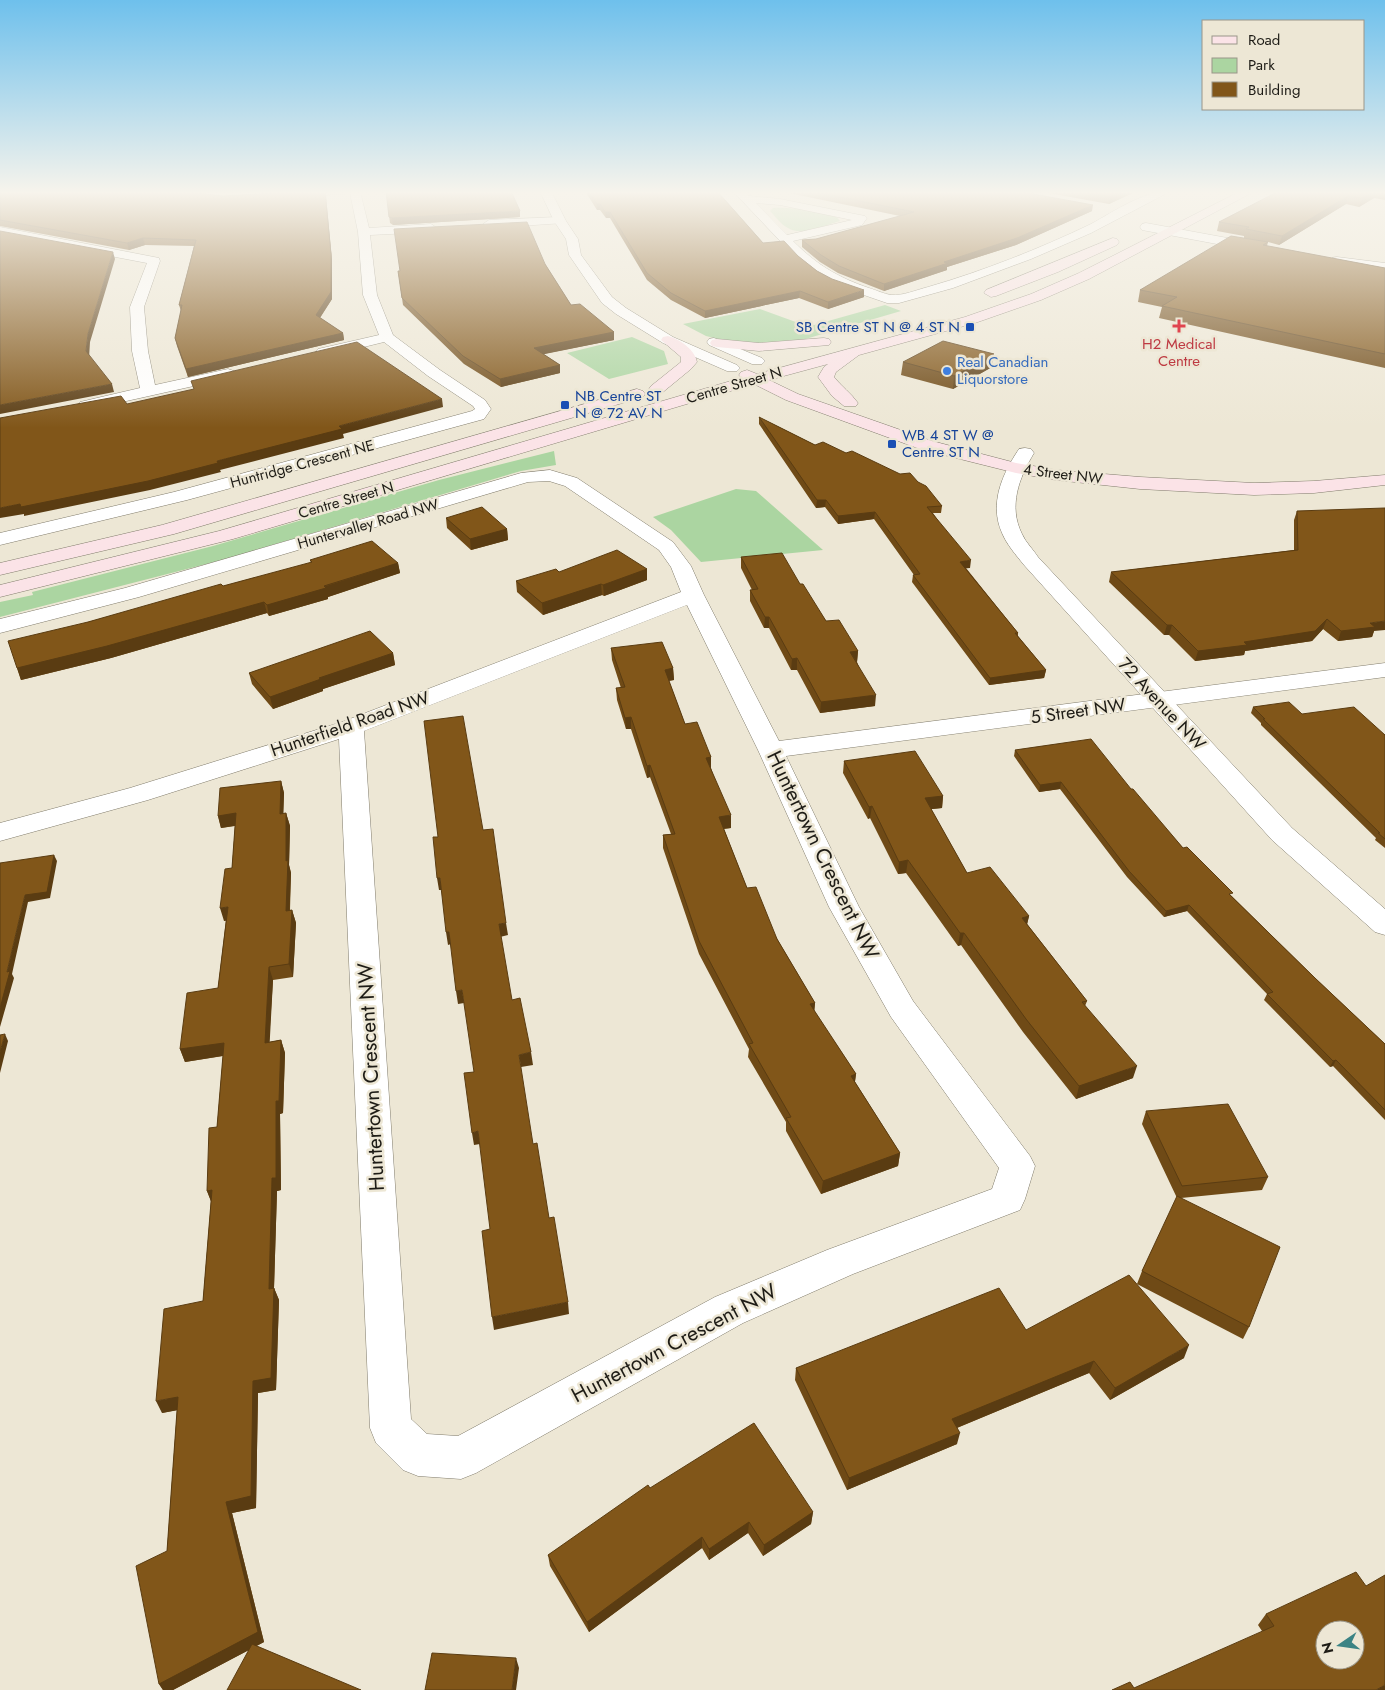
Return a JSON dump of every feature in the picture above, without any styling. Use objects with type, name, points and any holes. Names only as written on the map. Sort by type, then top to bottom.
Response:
[{"type":"main road","points":[[977,298],[1051,270]]},
{"type":"main road","name":"Centre Street N","points":[[0,591],[226,535],[755,379],[970,320],[1036,297],[1096,270]]},
{"type":"main road","name":"Centre Street N","points":[[709,374],[842,338]]},
{"type":"main road","points":[[657,389],[689,362],[688,355],[668,340]]},
{"type":"main road","points":[[718,343],[759,347],[824,342]]},
{"type":"main road","points":[[850,402],[838,392],[826,377],[829,370],[854,352]]},
{"type":"main road","name":"4 Street NW","points":[[757,361],[850,402],[1065,476],[1194,487],[1254,489],[1297,488],[1385,480]]},
{"type":"main road","name":"4 Street NW","points":[[732,368],[792,397],[926,445],[1020,461],[1195,471],[1279,471]]},
{"type":"main road","name":"Centre Street N","points":[[0,569],[176,527],[692,379]]},
{"type":"main road","points":[[543,442],[584,437],[679,409],[722,400],[753,396],[792,397]]},
{"type":"street","points":[[149,392],[140,351],[137,308],[151,270]]},
{"type":"street","points":[[305,357],[387,337],[370,295],[368,270]]},
{"type":"street","points":[[585,270],[607,300],[621,311],[668,340],[732,368]]},
{"type":"street","points":[[821,270],[837,281],[887,299],[899,300],[988,270]]},
{"type":"street","points":[[701,336],[757,361]]},
{"type":"street","name":"Huntridge Crescent NE","points":[[0,539],[219,487],[478,415],[484,409],[479,403],[434,373],[387,337]]},
{"type":"street","points":[[75,408],[240,371]]},
{"type":"street","name":"72 Avenue NW","points":[[1020,461],[1004,497],[1010,531],[1032,561],[1282,834],[1385,925]]},
{"type":"street","name":"Huntervalley Road NW","points":[[0,626],[132,593],[526,477],[541,475],[556,476],[571,482],[666,546],[681,566],[694,596]]},
{"type":"street","name":"Hunterfield Road NW","points":[[0,832],[139,794],[350,727],[694,596]]},
{"type":"street","name":"Huntertown Crescent NW","points":[[350,727],[391,1428],[418,1455],[461,1458],[729,1310],[840,1262],[1007,1198],[1017,1166],[902,1009],[844,908],[771,750],[694,596]]},
{"type":"street","name":"5 Street NW","points":[[771,750],[1158,700],[1242,687],[1385,670]]},
{"type":"green space","points":[[885,305],[901,311],[802,340],[768,345],[722,340],[706,336],[683,324],[760,309],[804,325],[814,325]]},
{"type":"green space","points":[[632,337],[664,351],[668,364],[609,379],[567,353]]},
{"type":"green space","points":[[554,451],[556,465],[521,471],[222,560],[0,617],[0,602],[33,595],[32,592],[213,546],[439,480]]},
{"type":"green space","points":[[736,489],[756,491],[823,550],[701,562],[671,530],[653,517]]},
{"type":"building","points":[[0,270],[108,270],[88,334],[86,351],[112,384],[0,405]]},
{"type":"building","points":[[188,270],[331,270],[331,292],[316,315],[343,333],[186,369],[175,338],[182,305],[179,305]]},
{"type":"building","points":[[549,270],[571,305],[580,304],[614,332],[534,348],[560,365],[500,379],[463,356],[402,298],[398,271]]},
{"type":"building","points":[[645,270],[816,270],[832,279],[864,290],[828,302],[800,291],[705,311],[671,293]]},
{"type":"building","points":[[849,270],[927,270],[884,284]]},
{"type":"building","points":[[1174,270],[1385,270],[1385,354],[1162,306],[1177,297],[1140,290]]},
{"type":"building","points":[[943,341],[994,354],[954,376],[903,362]]},
{"type":"building","points":[[357,342],[442,399],[339,426],[342,429],[148,481],[21,507],[20,504],[0,508],[0,418],[121,396],[127,404],[194,389],[191,381]]},
{"type":"building","points":[[759,417],[815,445],[823,442],[846,453],[852,451],[900,474],[910,473],[918,482],[926,486],[942,506],[927,507],[971,560],[960,562],[1046,670],[990,678],[913,575],[920,574],[875,512],[838,516],[826,500],[817,500]]},
{"type":"building","points":[[482,507],[507,529],[470,539],[446,518]]},
{"type":"building","points":[[1385,508],[1385,621],[1370,623],[1375,627],[1341,631],[1327,619],[1315,631],[1244,642],[1247,645],[1198,651],[1172,625],[1167,625],[1111,572],[1298,550],[1297,511]]},
{"type":"building","points":[[372,541],[398,563],[324,586],[326,588],[267,605],[264,602],[107,646],[17,668],[8,641],[88,622],[221,584],[223,586],[312,562],[310,560]]},
{"type":"building","points":[[617,550],[647,569],[603,585],[601,584],[542,603],[516,581],[556,569],[559,572]]},
{"type":"building","points":[[782,553],[800,584],[803,584],[826,621],[839,620],[858,651],[850,652],[876,695],[821,702],[797,658],[792,659],[769,617],[765,617],[750,590],[758,589],[741,557]]},
{"type":"building","points":[[370,631],[393,653],[270,697],[249,673]]},
{"type":"building","points":[[662,642],[673,668],[665,670],[685,724],[697,722],[711,757],[706,758],[731,815],[719,817],[747,888],[756,887],[777,939],[815,1003],[810,1004],[856,1074],[851,1076],[900,1153],[823,1181],[786,1118],[791,1117],[749,1044],[753,1043],[699,941],[663,835],[675,834],[650,765],[647,766],[631,717],[625,718],[616,688],[625,687],[611,648]]},
{"type":"building","points":[[1289,702],[1302,714],[1354,707],[1385,735],[1385,839],[1253,707]]},
{"type":"building","points":[[463,716],[483,830],[493,829],[506,923],[499,924],[512,1000],[520,998],[531,1052],[519,1055],[533,1144],[537,1143],[549,1218],[554,1217],[568,1302],[492,1317],[482,1231],[490,1229],[478,1131],[472,1133],[464,1073],[474,1072],[462,990],[456,991],[449,932],[446,932],[440,878],[437,878],[433,837],[438,837],[424,721]]},
{"type":"building","points":[[1091,739],[1131,789],[1133,789],[1183,848],[1187,847],[1233,893],[1229,894],[1385,1044],[1385,1110],[1336,1060],[1333,1061],[1267,994],[1273,992],[1189,905],[1166,911],[1129,871],[1061,782],[1040,785],[1015,750]]},
{"type":"building","points":[[915,751],[943,796],[925,798],[967,873],[990,867],[1029,916],[1022,918],[1087,1001],[1082,1002],[1137,1066],[1079,1086],[1026,1019],[964,933],[960,933],[908,860],[899,862],[872,806],[869,807],[844,761]]},
{"type":"building","points":[[281,781],[280,814],[286,813],[286,861],[288,860],[286,911],[292,910],[289,964],[269,967],[265,1043],[281,1040],[279,1101],[276,1101],[276,1178],[272,1178],[269,1289],[274,1288],[271,1378],[253,1381],[251,1496],[226,1502],[258,1632],[159,1684],[136,1566],[167,1551],[178,1397],[156,1401],[164,1309],[203,1301],[212,1190],[207,1191],[209,1128],[217,1127],[224,1043],[180,1049],[187,993],[218,988],[228,907],[220,908],[225,869],[232,868],[236,813],[218,816],[220,788]]},
{"type":"building","points":[[54,855],[47,892],[25,895],[7,972],[10,971],[0,1008],[0,863]]},
{"type":"building","points":[[5,1034],[0,1052],[0,1035]]},
{"type":"building","points":[[1228,1104],[1268,1177],[1182,1186],[1146,1111]]},
{"type":"building","points":[[1177,1196],[1280,1247],[1249,1327],[1142,1271]]},
{"type":"building","points":[[1129,1275],[1189,1345],[1115,1388],[1094,1361],[952,1419],[960,1433],[849,1478],[796,1368],[999,1288],[1026,1330]]},
{"type":"building","points":[[754,1423],[813,1512],[764,1545],[749,1522],[709,1549],[702,1537],[587,1622],[548,1555],[648,1485],[650,1488]]},
{"type":"building","points":[[1356,1572],[1366,1586],[1385,1575],[1385,1685],[1376,1690],[1112,1690],[1130,1682],[1134,1688],[1274,1626],[1266,1614]]},
{"type":"building","points":[[252,1644],[361,1690],[227,1690]]},
{"type":"building","points":[[432,1653],[516,1658],[512,1690],[425,1690]]},
{"type":"place","name":"H2 Medical Centre","points":[[1179,326]]},
{"type":"place","name":"SB Centre ST N @ 4 ST N","points":[[970,327]]},
{"type":"place","name":"Real Canadian Liquorstore","points":[[947,371]]},
{"type":"place","name":"NB Centre ST N @ 72 AV N","points":[[565,405]]},
{"type":"place","name":"WB 4 ST W @ Centre ST N","points":[[892,444]]}]
